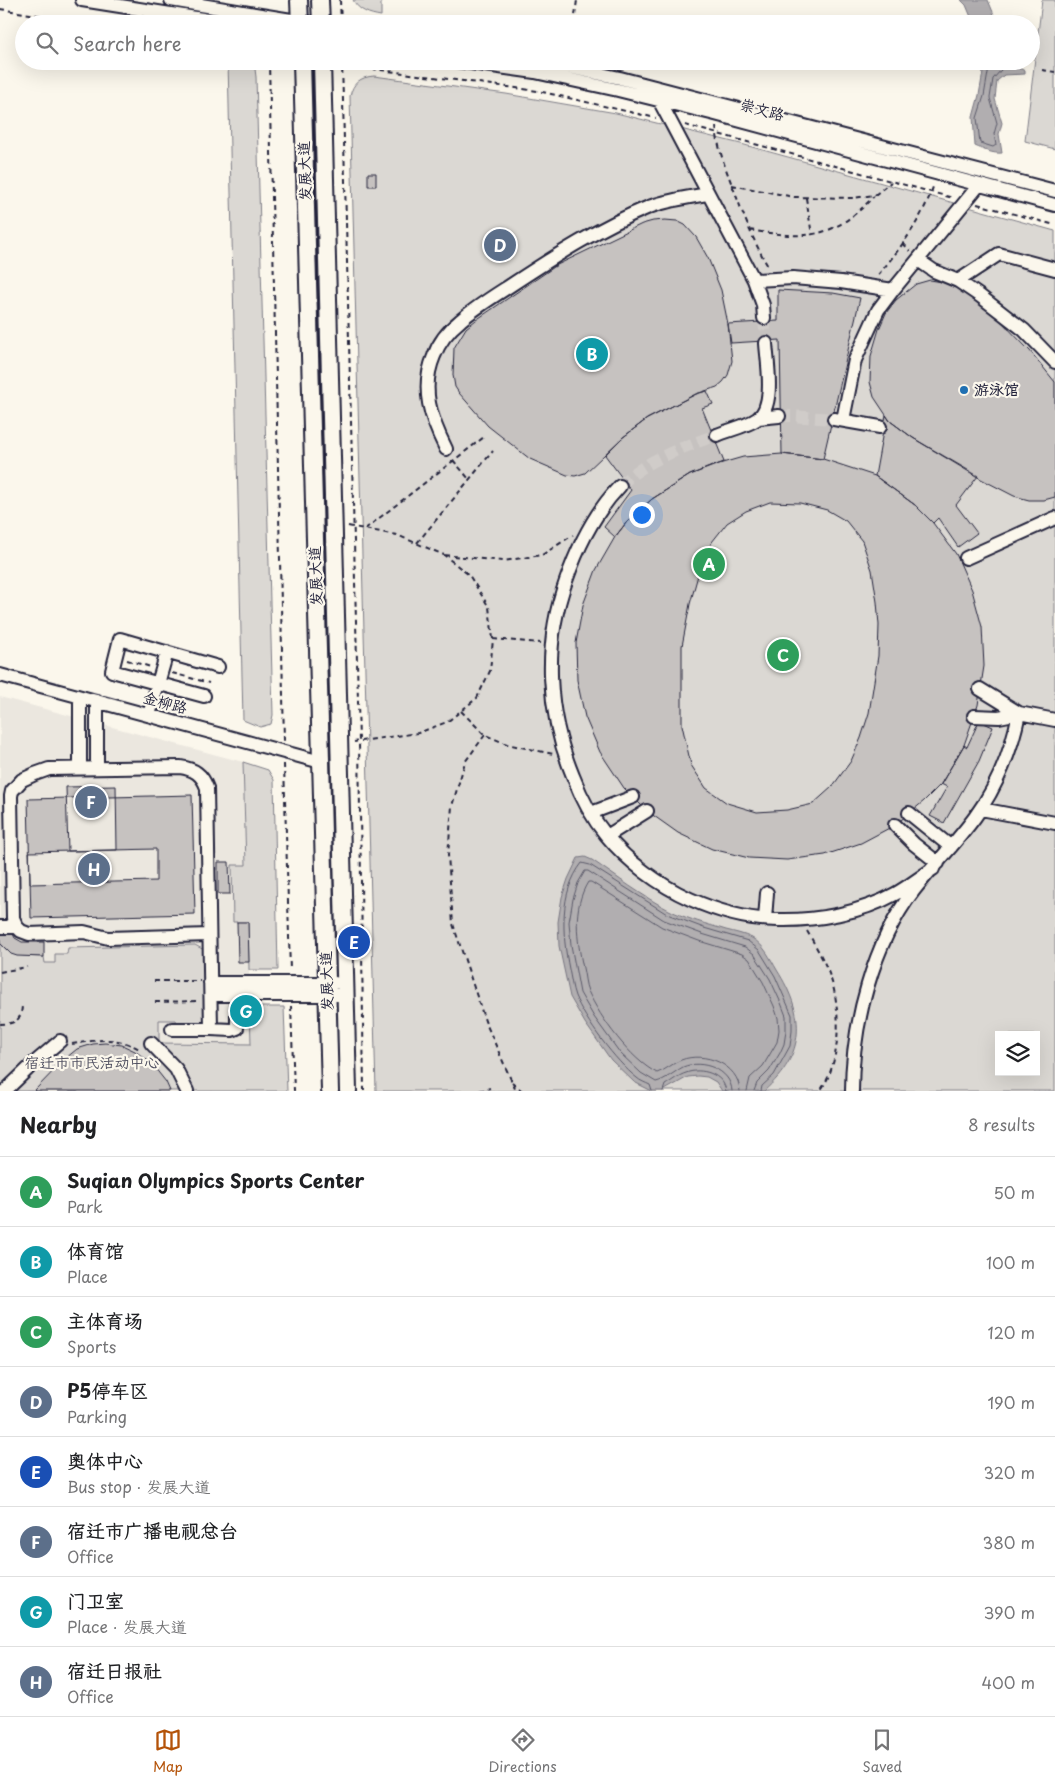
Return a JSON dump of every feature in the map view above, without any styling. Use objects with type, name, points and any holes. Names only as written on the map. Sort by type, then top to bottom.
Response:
[{"type":"main road","points":[[299,0],[300,15]]},
{"type":"main road","points":[[320,0],[321,15]]},
{"type":"main road","name":"发展大道","points":[[302,70],[330,1091]]},
{"type":"main road","name":"发展大道","points":[[322,70],[348,1091]]},
{"type":"street","points":[[82,0],[177,15]]},
{"type":"street","points":[[171,0],[255,15]]},
{"type":"street","name":"崇文路","points":[[521,70],[715,114],[1055,205]]},
{"type":"street","name":"崇文路","points":[[578,70],[668,90],[1055,191]]},
{"type":"street","points":[[659,100],[754,280],[763,305],[764,318]]},
{"type":"street","points":[[880,428],[838,420],[856,360],[878,310],[979,185]]},
{"type":"street","points":[[450,455],[434,426],[427,392],[427,377],[438,346],[447,334],[461,320],[541,264],[574,244],[650,207],[708,194]]},
{"type":"street","points":[[958,281],[999,254],[1055,269]]},
{"type":"street","points":[[918,260],[934,271],[958,281],[1024,330],[1055,362]]},
{"type":"street","points":[[754,280],[793,278],[841,282],[894,290]]},
{"type":"street","points":[[758,418],[766,407],[768,398],[769,382],[766,343]]},
{"type":"street","points":[[717,435],[758,418],[779,416]]},
{"type":"street","points":[[620,486],[611,495],[576,552],[560,597],[552,644],[550,673],[557,728],[566,756],[581,796],[606,836],[659,882],[679,894],[717,910],[765,919],[800,919],[849,911],[872,904],[894,894],[936,866]]},
{"type":"street","points":[[966,558],[1055,518]]},
{"type":"street","points":[[204,696],[112,671],[120,639],[218,667]]},
{"type":"street","points":[[149,716],[166,652]]},
{"type":"street","name":"金柳路","points":[[0,675],[321,762]]},
{"type":"street","points":[[980,689],[1019,713],[1055,720]]},
{"type":"street","points":[[80,697],[80,768]]},
{"type":"street","points":[[97,701],[97,767]]},
{"type":"street","points":[[974,716],[999,717],[1019,713]]},
{"type":"street","points":[[852,1091],[857,1036],[868,986],[890,929],[914,891],[981,809],[1013,740],[1019,713]]},
{"type":"street","points":[[209,935],[108,938],[84,932],[30,934],[21,931],[16,927],[13,918],[10,802],[12,791],[22,780],[49,769],[180,767],[198,773],[204,779],[206,788],[211,1029]]},
{"type":"street","points":[[591,812],[633,797]]},
{"type":"street","points":[[981,809],[1055,823]]},
{"type":"street","points":[[606,836],[647,811]]},
{"type":"street","points":[[909,813],[951,847]]},
{"type":"street","points":[[894,825],[936,866]]},
{"type":"street","points":[[765,919],[768,893]]},
{"type":"street","points":[[0,928],[16,927]]},
{"type":"street","points":[[210,990],[237,995],[291,989]]},
{"type":"street","points":[[210,990],[345,989]]},
{"type":"street","points":[[172,1029],[232,1030],[237,1028],[237,995]]},
{"type":"street","points":[[6,1091],[34,1062],[63,1043]]},
{"type":"street","points":[[149,1048],[176,1069],[187,1091]]},
{"type":"path","points":[[340,0],[341,15]]},
{"type":"path","points":[[575,15],[577,0]]},
{"type":"path","points":[[0,9],[37,15]]},
{"type":"path","points":[[270,70],[284,752],[294,1091]]},
{"type":"path","points":[[342,70],[352,526],[359,742],[364,1091]]},
{"type":"path","points":[[1042,70],[1055,72]]},
{"type":"path","points":[[715,114],[718,148],[749,230],[757,248],[776,279]]},
{"type":"path","points":[[868,286],[894,256],[916,223],[928,201],[938,174]]},
{"type":"path","points":[[749,230],[784,235],[817,235],[839,225],[859,212],[892,181]]},
{"type":"path","points":[[732,185],[806,198],[853,198],[875,195]]},
{"type":"path","points":[[806,198],[812,235]]},
{"type":"path","points":[[365,529],[450,455],[484,437]]},
{"type":"path","points":[[417,543],[493,451]]},
{"type":"path","points":[[450,455],[470,479]]},
{"type":"path","points":[[444,555],[503,562],[542,555],[593,522]]},
{"type":"path","points":[[333,527],[352,526],[397,535],[444,555],[470,575],[489,607],[494,639],[490,671],[477,698],[447,722],[418,733],[359,742],[338,741]]},
{"type":"path","points":[[494,639],[552,644]]},
{"type":"path","points":[[461,711],[485,735],[507,744],[566,756]]},
{"type":"path","points":[[485,735],[465,762],[452,806],[448,855],[453,924],[485,1021],[516,1091]]},
{"type":"path","points":[[800,919],[821,956],[833,986],[839,1024],[834,1061],[820,1091]]},
{"type":"path","points":[[0,972],[27,967]]},
{"type":"path","points":[[154,981],[210,990]]},
{"type":"path","points":[[155,1002],[210,990]]},
{"type":"path","points":[[0,1024],[14,1024],[22,1013],[22,1006]]},
{"type":"path","points":[[63,1043],[110,1039],[149,1048]]},
{"type":"path","points":[[510,1080],[522,1091]]},
{"type":"path","points":[[479,1091],[490,1088]]},
{"type":"shaded area","points":[[0,697],[243,762],[251,1044],[0,1041]]},
{"type":"green space","points":[[353,0],[381,0],[381,15],[372,14],[358,7]]},
{"type":"green space","points":[[1042,0],[1055,0],[1055,149],[1025,141],[1034,70],[1040,70],[1040,17]]},
{"type":"green space","points":[[228,70],[255,70],[256,77],[273,715],[271,724],[260,727],[243,720]]},
{"type":"green space","points":[[374,76],[506,94],[616,113],[741,144],[1055,231],[1055,1091],[376,1091],[350,96],[353,88],[361,79]]},
{"type":"green space","points":[[243,762],[268,770],[274,780],[278,970],[249,970],[248,922],[233,922],[232,865],[246,865]]},
{"type":"green space","points":[[0,943],[14,954],[44,957],[45,963],[55,963],[55,954],[67,954],[68,948],[195,945],[204,950],[208,1023],[178,1025],[176,1020],[159,1020],[159,1043],[251,1044],[250,1007],[284,1007],[287,1091],[0,1091]]},
{"type":"water","points":[[961,0],[988,0],[994,15],[970,15],[966,5]]},
{"type":"water","points":[[983,70],[1025,71],[1025,74],[1004,75],[997,81],[995,99],[1002,123],[999,134],[1002,153],[992,152],[975,146],[973,117]]},
{"type":"water","points":[[585,857],[659,905],[697,921],[742,934],[756,941],[763,948],[786,987],[797,1019],[794,1049],[788,1063],[778,1077],[764,1091],[722,1091],[716,1082],[707,1077],[698,1076],[688,1077],[663,1091],[652,1091],[634,1082],[611,1060],[585,1023],[570,997],[559,946],[558,922],[562,897],[578,858]]},
{"type":"building","points":[[368,173],[376,173],[376,186],[368,186]]},
{"type":"building","points":[[665,220],[677,221],[685,225],[696,237],[708,258],[721,290],[728,324],[732,361],[728,375],[717,387],[696,394],[647,419],[622,438],[585,473],[575,476],[567,475],[530,459],[488,426],[459,393],[455,387],[453,375],[454,348],[466,328],[557,265],[642,224]]},
{"type":"building","name":"游泳馆","points":[[930,280],[960,288],[998,318],[1030,351],[1055,382],[1055,497],[1044,500],[1029,500],[1014,496],[981,479],[913,438],[890,421],[874,397],[870,382],[871,356],[886,313],[896,300],[916,284]]},
{"type":"building","points":[[778,290],[833,293],[860,298],[823,459],[782,454],[780,340],[731,343],[728,324],[778,321]]},
{"type":"building","points":[[707,391],[713,404],[702,408],[724,462],[690,475],[652,499],[626,523],[615,537],[604,527],[631,490],[605,455],[622,438],[647,419],[696,394]]},
{"type":"building","points":[[886,415],[890,421],[913,438],[978,476],[956,505],[977,533],[958,547],[938,518],[933,523],[915,505],[875,476]]},
{"type":"building","points":[[782,454],[823,459],[875,476],[915,505],[933,523],[956,554],[972,590],[982,627],[984,666],[978,705],[964,745],[941,784],[895,825],[861,843],[825,855],[787,860],[749,858],[712,849],[678,833],[647,811],[624,788],[600,752],[585,717],[577,680],[576,643],[583,605],[596,570],[615,537],[626,523],[652,499],[690,475],[743,457]],"holes":[[[770,502],[800,503],[827,510],[846,521],[862,541],[872,570],[877,602],[879,625],[878,656],[869,713],[861,738],[851,761],[832,787],[813,804],[787,810],[757,812],[727,803],[706,788],[691,765],[682,725],[682,646],[690,604],[700,568],[712,542],[727,523],[746,511]]]},
{"type":"building","points":[[979,721],[993,727],[979,761],[944,823],[930,816],[947,787],[941,784],[964,745],[967,747]]},
{"type":"building","points":[[116,786],[117,850],[68,851],[66,787]]},
{"type":"building","points":[[192,795],[195,914],[31,918],[28,799]]},
{"type":"building","points":[[156,849],[156,881],[30,884],[29,852]]},
{"type":"building","points":[[218,862],[229,862],[230,894],[218,894]]},
{"type":"building","points":[[237,922],[248,922],[249,962],[238,962]]},
{"type":"building","points":[[0,932],[12,932],[15,938],[22,942],[44,942],[44,957],[11,954],[0,943]]},
{"type":"building","points":[[242,1005],[250,1005],[250,1016],[242,1016]]},
{"type":"building","name":"宿迁市市民活动中心","points":[[93,1044],[122,1045],[135,1051],[151,1063],[166,1082],[170,1091],[34,1091],[77,1049]]},
{"type":"tunnel","points":[[764,318],[766,343]]},
{"type":"tunnel","points":[[779,416],[834,419]]},
{"type":"tunnel","points":[[620,486],[629,477],[652,462],[679,449],[717,435]]},
{"type":"place","name":"P5停车区","points":[[500,245]]},
{"type":"place","name":"体育馆","points":[[592,354]]},
{"type":"place","name":"游泳馆","points":[[964,390]]},
{"type":"place","name":"Suqian Olympics Sports Center","points":[[709,564]]},
{"type":"place","name":"主体育场","points":[[783,655]]},
{"type":"place","name":"宿迁市广播电视总台","points":[[91,802]]},
{"type":"place","name":"宿迁日报社","points":[[94,869]]},
{"type":"place","name":"奥体中心","points":[[354,942]]},
{"type":"place","name":"门卫室","points":[[246,1011]]}]
